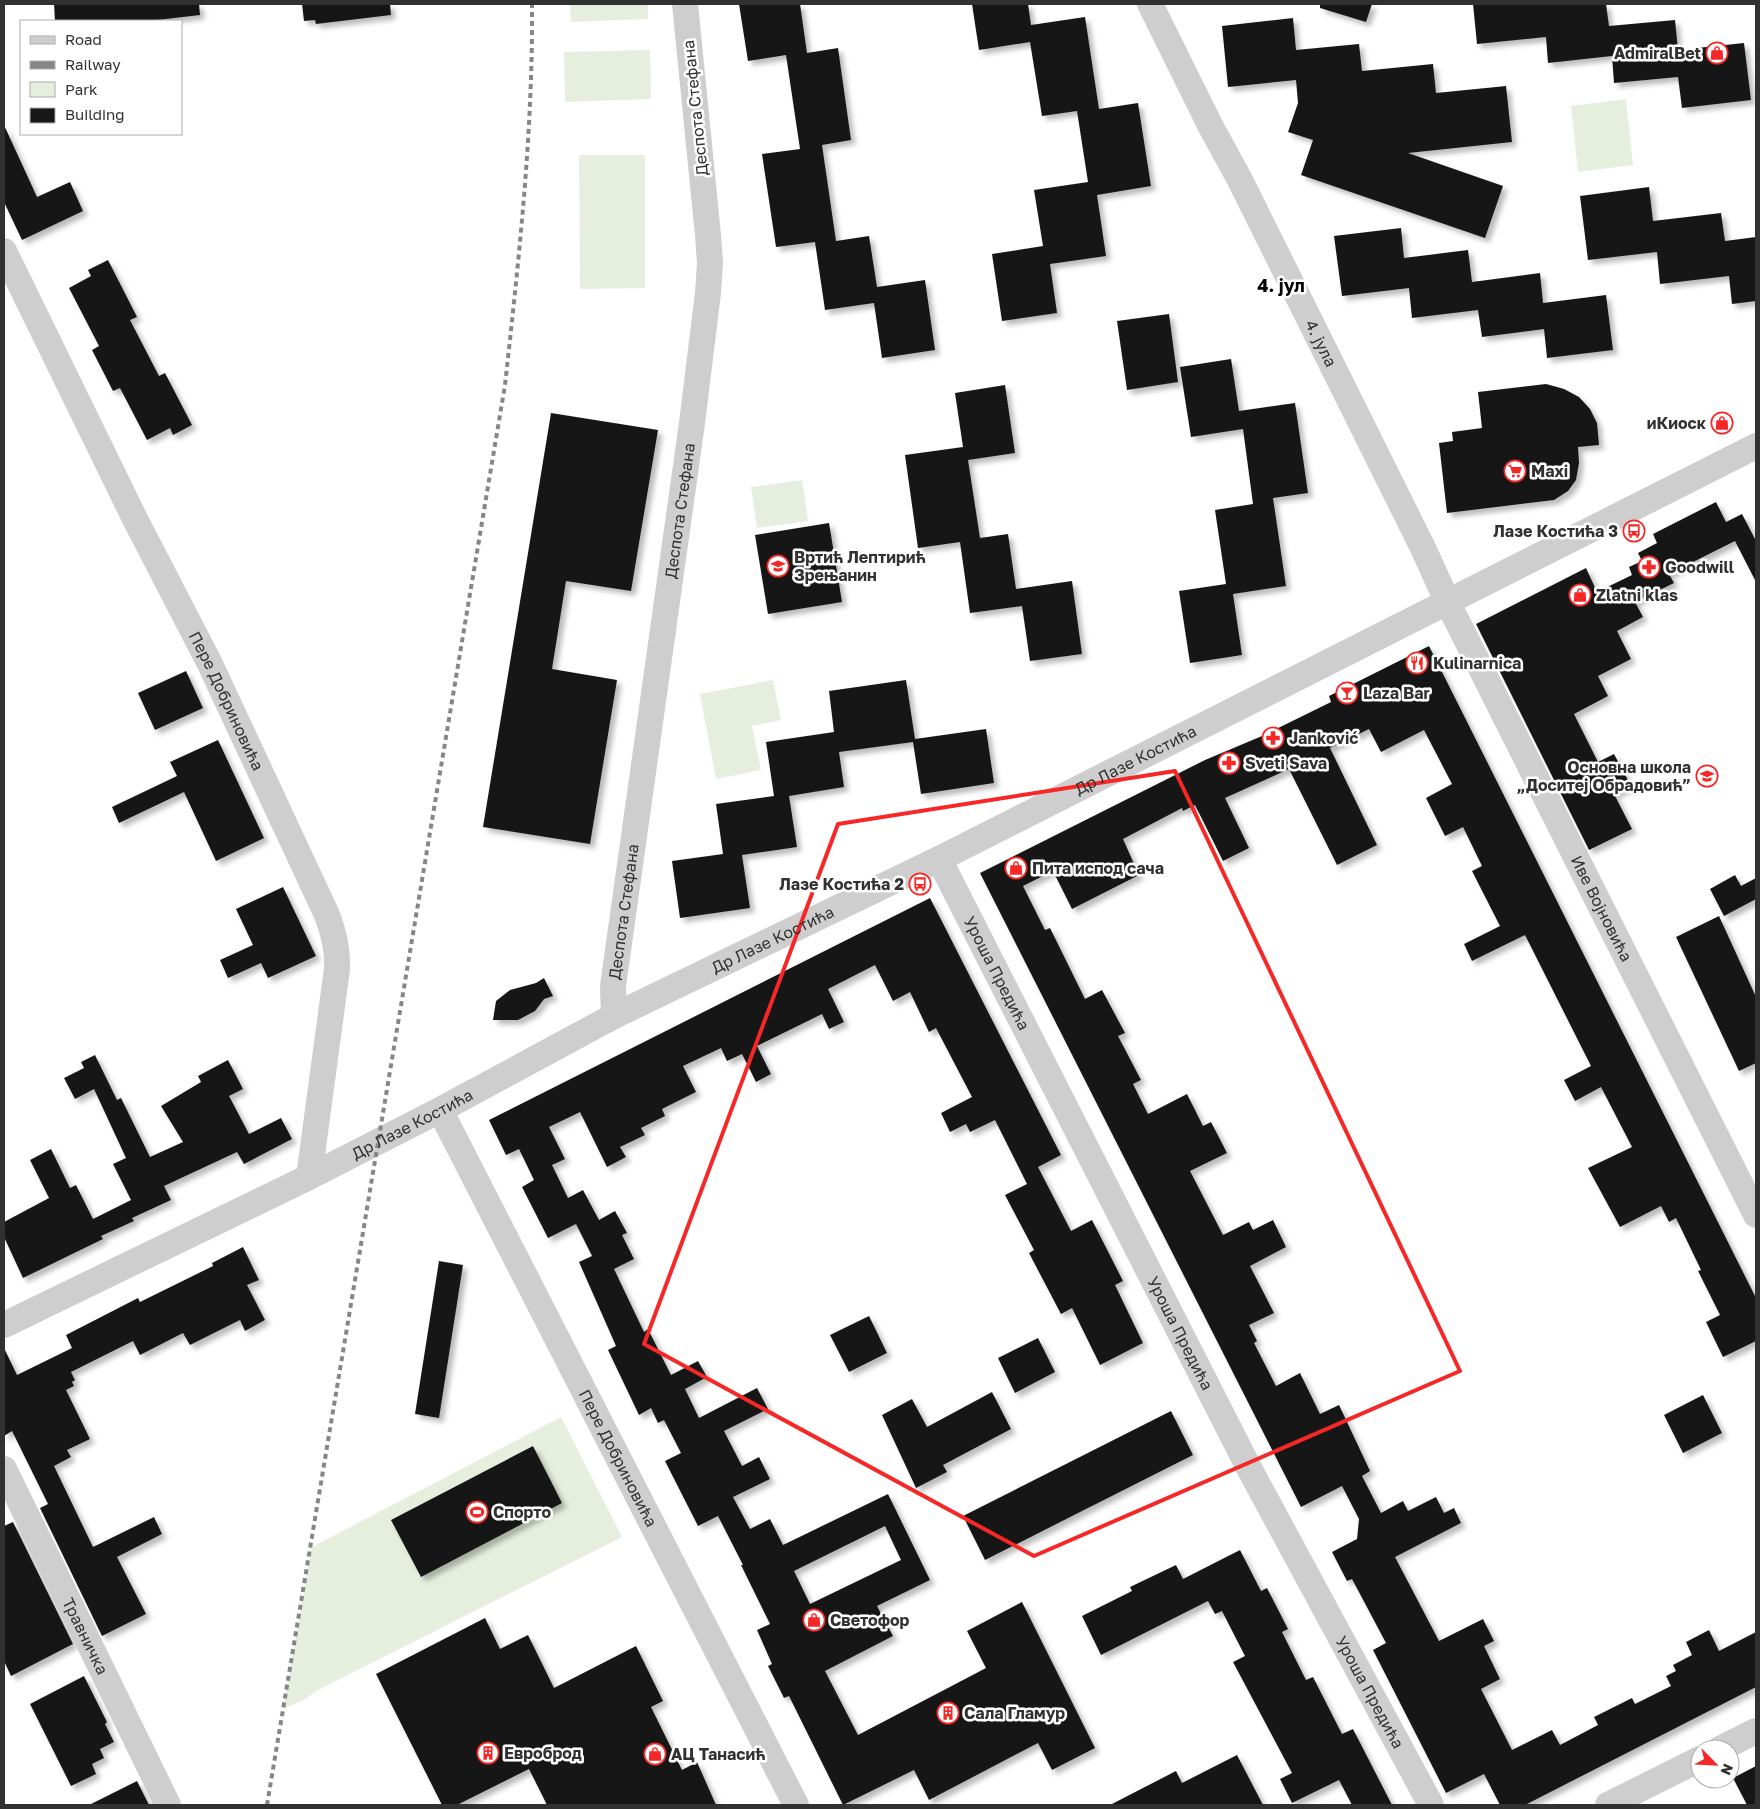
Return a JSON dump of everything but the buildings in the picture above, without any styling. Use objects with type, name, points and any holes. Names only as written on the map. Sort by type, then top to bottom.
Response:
[{"type":"street","name":"Деспота Стефана","points":[[614,1016],[613,986],[691,432],[708,286],[708,235],[685,4]]},
{"type":"street","name":"4. јула","points":[[1150,4],[1211,127],[1240,180],[1423,548],[1448,603]]},
{"type":"street","name":"Пере Добриновића","points":[[4,251],[135,519],[210,664],[327,915],[334,936],[338,952],[337,968],[309,1177]]},
{"type":"street","name":"Др Лазе Костића","points":[[4,1325],[309,1177],[440,1110],[614,1016],[939,859],[1756,446]]},
{"type":"street","name":"Иве Војновића","points":[[1448,603],[1756,1215]]},
{"type":"street","name":"Уроша Предића","points":[[939,859],[1249,1468],[1431,1805]]},
{"type":"street","name":"Пере Добриновића","points":[[440,1110],[796,1805]]},
{"type":"street","name":"Травничка","points":[[4,1469],[168,1805]]},
{"type":"street","points":[[1740,1739],[1756,1731]]},
{"type":"street","points":[[1608,1805],[1690,1764]]},
{"type":"highlighted area","points":[[1175,771],[1460,1371],[1034,1556],[644,1344],[838,824]]},
{"type":"green space","points":[[570,4],[648,4],[648,19],[571,22]]},
{"type":"green space","points":[[650,50],[651,99],[565,102],[564,52]]},
{"type":"green space","points":[[1626,99],[1633,165],[1578,172],[1571,106]]},
{"type":"green space","points":[[579,155],[645,155],[645,288],[580,289]]},
{"type":"green space","points":[[802,480],[808,521],[757,528],[751,487]]},
{"type":"green space","points":[[773,680],[781,720],[752,726],[761,770],[716,779],[700,694]]},
{"type":"green space","points":[[561,1417],[622,1537],[283,1709],[312,1547]]},
{"type":"railway","points":[[267,1805],[505,385],[528,147],[532,4]]},
{"type":"place","name":"AdmiralBet","points":[[1717,53]]},
{"type":"place","name":"иКиоск","points":[[1722,423]]},
{"type":"place","name":"Maxi","points":[[1515,471]]},
{"type":"place","name":"Лазе Костића 3","points":[[1634,531]]},
{"type":"place","name":"Вртић Лептирић Зрењанин","points":[[778,566]]},
{"type":"place","name":"Goodwill","points":[[1649,567]]},
{"type":"place","name":"Zlatni klas","points":[[1580,595]]},
{"type":"place","name":"Kulinarnica","points":[[1417,663]]},
{"type":"place","name":"Laza Bar","points":[[1347,693]]},
{"type":"place","name":"Janković","points":[[1273,738]]},
{"type":"place","name":"Sveti Sava","points":[[1229,763]]},
{"type":"place","name":"Основна школа „Доситеј Обрадовић”","points":[[1707,776]]},
{"type":"place","name":"Пита испод сача","points":[[1016,868]]},
{"type":"place","name":"Лазе Костића 2","points":[[920,884]]},
{"type":"place","name":"Спорто","points":[[477,1512]]},
{"type":"place","name":"Светофор","points":[[814,1620]]},
{"type":"place","name":"Сала Гламур","points":[[948,1713]]},
{"type":"place","name":"Евроброд","points":[[488,1753]]},
{"type":"place","name":"АЦ Танасић","points":[[655,1754]]},
{"type":"district","name":"4. јул","points":[[1281,285]]}]
